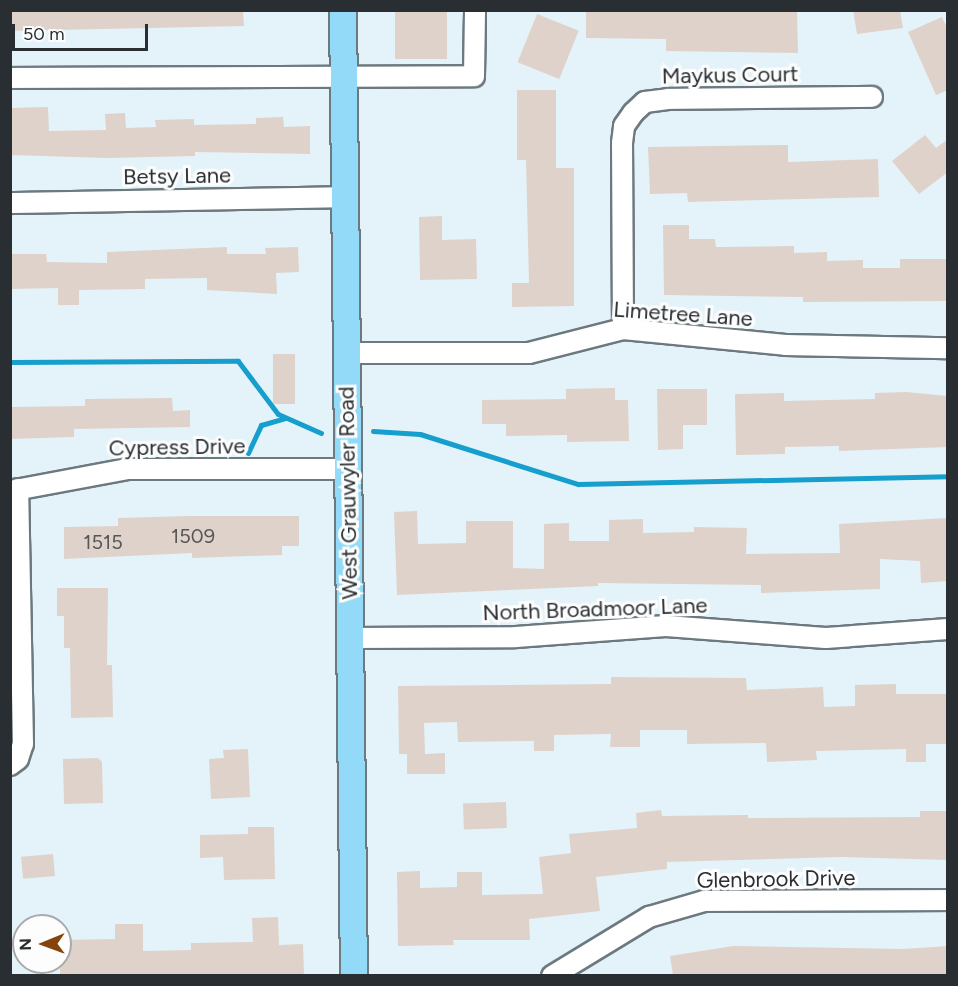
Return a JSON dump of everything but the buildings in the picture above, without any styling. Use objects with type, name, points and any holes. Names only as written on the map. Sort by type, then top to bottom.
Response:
[{"type":"main road","name":"West Grauwyler Road","points":[[343,10],[354,975]]},
{"type":"street","points":[[10,78],[474,76],[475,10]]},
{"type":"street","name":"Maykus Court","points":[[623,329],[622,143],[624,126],[633,113],[645,102],[668,99],[872,97]]},
{"type":"street","name":"Betsy Lane","points":[[10,202],[344,197]]},
{"type":"street","name":"Limetree Lane","points":[[346,353],[529,352],[623,329],[785,345],[948,348]]},
{"type":"street","name":"Cypress Drive","points":[[14,490],[127,469],[347,469]]},
{"type":"street","points":[[10,765],[18,759],[23,744],[14,490]]},
{"type":"street","name":"North Broadmoor Lane","points":[[350,638],[516,637],[666,626],[826,638],[948,629]]},
{"type":"street","name":"Glenbrook Drive","points":[[552,975],[650,917],[704,901],[948,900]]},
{"type":"waterway","points":[[10,362],[238,361],[278,414],[321,433]]},
{"type":"waterway","points":[[248,453],[261,425],[285,418]]},
{"type":"waterway","points":[[373,431],[420,434],[578,484],[948,476]]}]
